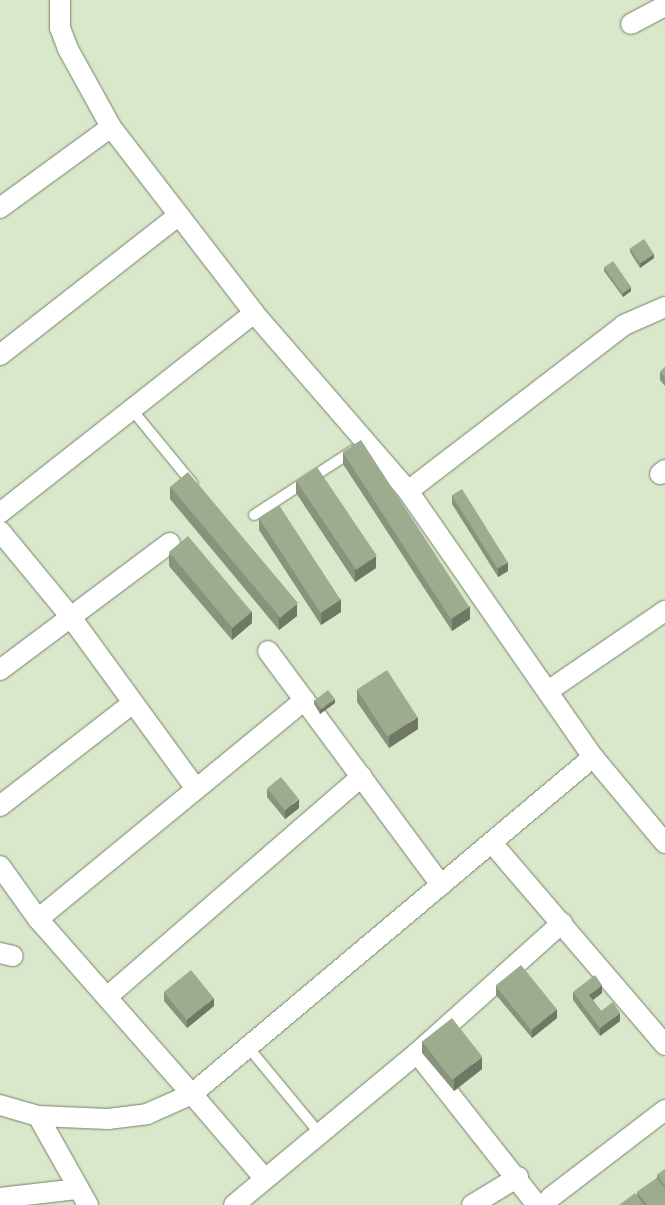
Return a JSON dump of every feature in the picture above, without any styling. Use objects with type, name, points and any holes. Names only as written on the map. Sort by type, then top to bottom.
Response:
[{"type":"street","points":[[60,0],[60,28],[68,49],[111,127],[254,313],[368,441],[408,491],[593,757],[665,843]]},
{"type":"street","points":[[631,24],[665,6]]},
{"type":"street","points":[[2,203],[111,127]]},
{"type":"street","points":[[0,355],[179,215]]},
{"type":"street","points":[[408,491],[624,325],[665,308]]},
{"type":"street","points":[[0,513],[133,411],[254,313]]},
{"type":"street","points":[[0,531],[70,616],[196,789]]},
{"type":"street","points":[[0,670],[170,543]]},
{"type":"street","points":[[548,692],[665,611]]},
{"type":"street","points":[[268,651],[441,885]]},
{"type":"street","points":[[38,919],[305,700]]},
{"type":"street","points":[[0,806],[133,703]]},
{"type":"street","points":[[0,1105],[38,1116],[108,1120],[147,1114],[192,1094],[593,757]]},
{"type":"street","points":[[107,997],[362,776]]},
{"type":"street","points":[[492,842],[665,1045]]},
{"type":"street","points":[[0,866],[38,919],[265,1180]]},
{"type":"street","points":[[234,1205],[417,1053],[562,923]]},
{"type":"street","points":[[417,1053],[518,1177],[544,1202],[665,1110]]},
{"type":"street","points":[[0,1198],[83,1197],[38,1116]]},
{"type":"street","points":[[472,1205],[518,1177]]},
{"type":"lane","points":[[133,411],[203,496]]},
{"type":"lane","points":[[254,516],[368,441]]},
{"type":"lane","points":[[248,1047],[320,1134]]},
{"type":"building","points":[[644,239],[654,254],[640,263],[630,249]]},
{"type":"building","points":[[613,261],[631,287],[622,294],[604,267]]},
{"type":"building","points":[[665,367],[665,378],[660,372]]},
{"type":"building","points":[[361,440],[469,607],[451,619],[343,452]]},
{"type":"building","points":[[317,467],[377,556],[356,570],[296,481]]},
{"type":"building","points":[[188,472],[298,603],[280,618],[170,487]]},
{"type":"building","points":[[462,489],[508,562],[497,568],[452,495]]},
{"type":"building","points":[[279,505],[341,600],[320,613],[259,518]]},
{"type":"building","points":[[188,536],[252,612],[232,628],[169,552]]},
{"type":"building","points":[[387,670],[417,717],[387,737],[357,690]]},
{"type":"building","points":[[328,690],[335,699],[321,709],[315,700]]},
{"type":"building","points":[[281,777],[299,799],[285,810],[267,788]]},
{"type":"building","points":[[521,965],[557,1009],[531,1030],[495,986]]},
{"type":"building","points":[[191,970],[214,998],[186,1020],[164,992]]},
{"type":"building","points":[[595,975],[602,985],[589,995],[601,1011],[613,1002],[620,1013],[600,1028],[573,992]]},
{"type":"building","points":[[452,1018],[482,1057],[452,1080],[422,1041]]},
{"type":"building","points":[[665,1169],[665,1186],[657,1175]]},
{"type":"building","points":[[657,1178],[665,1189],[665,1205],[647,1205],[637,1192]]},
{"type":"building","points":[[635,1193],[644,1205],[619,1205]]}]
